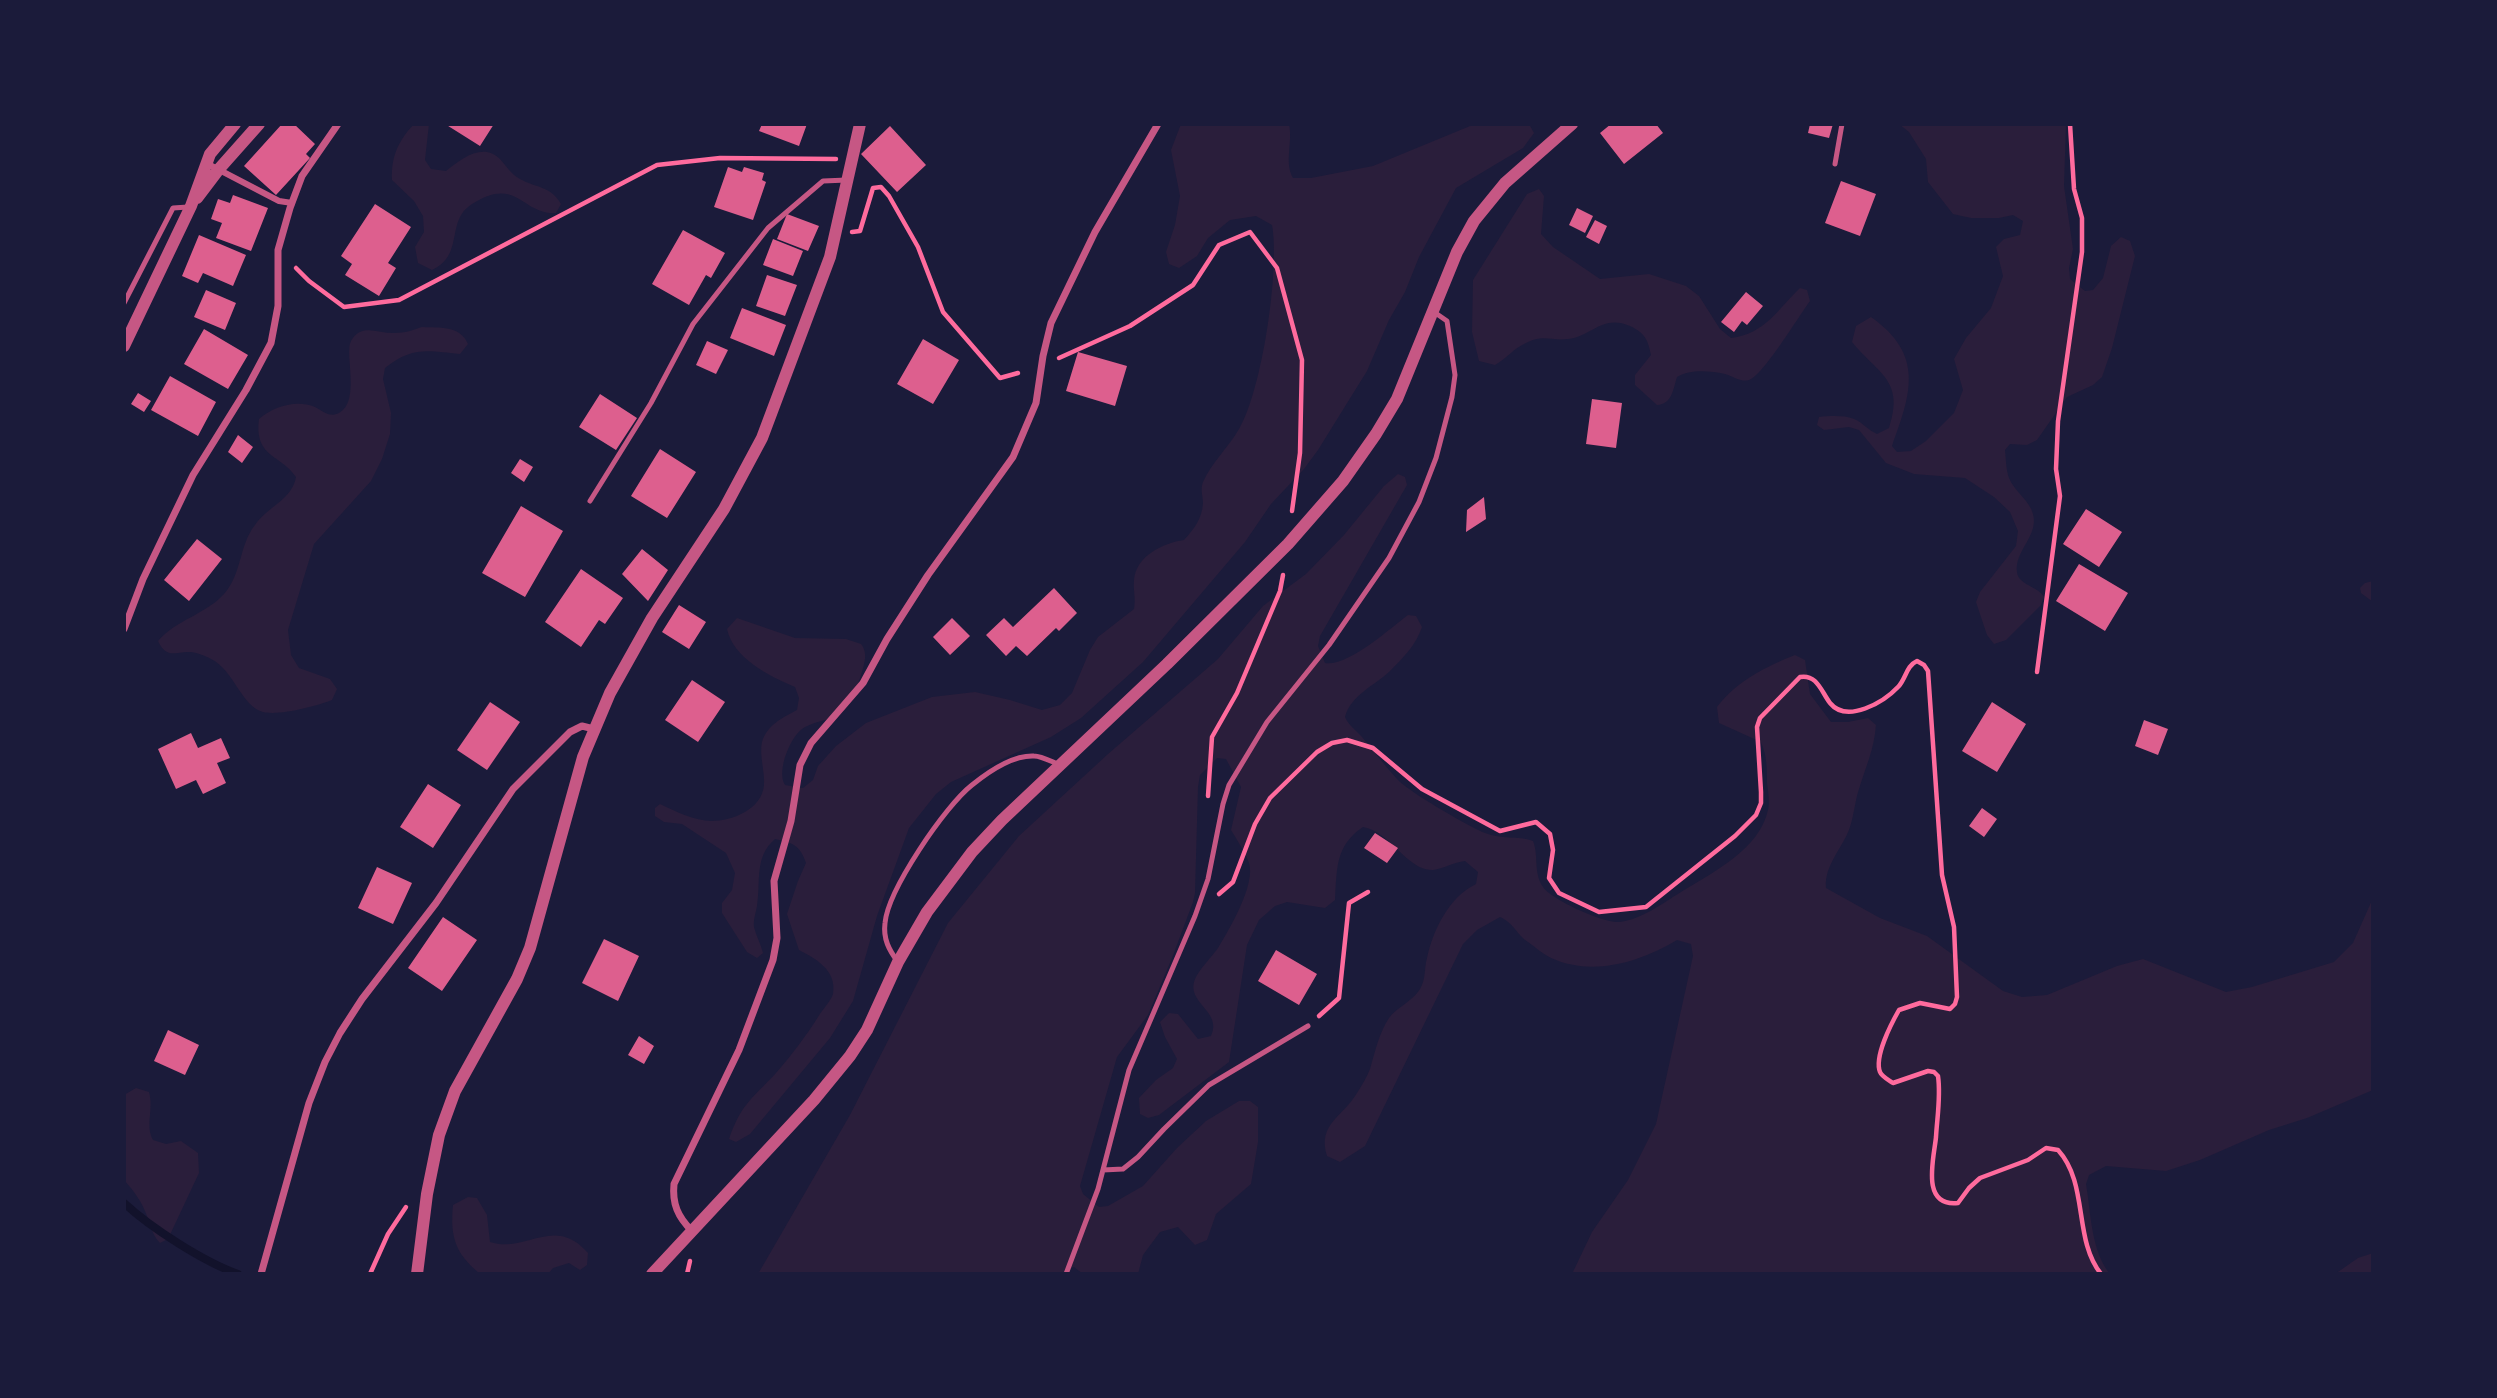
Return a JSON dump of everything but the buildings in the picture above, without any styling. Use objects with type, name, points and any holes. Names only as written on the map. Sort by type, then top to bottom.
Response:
[{"type":"street","points":[[124,346],[191,206],[206,163],[218,143],[235,124]]},
{"type":"street","points":[[191,206],[259,124]]},
{"type":"street","points":[[124,629],[143,579],[193,475],[246,390],[271,343],[278,306],[278,250],[292,203],[307,168],[338,124]]},
{"type":"street","points":[[417,1274],[427,1194],[439,1135],[455,1091],[517,979],[530,948],[568,805],[594,729],[610,693],[652,618],[705,540],[753,457],[808,317],[836,234],[860,124]]},
{"type":"street","points":[[692,1231],[676,1210],[674,1184],[739,1050],[773,960],[777,938],[774,881],[791,821],[800,765],[811,743],[863,682],[928,575],[1013,457],[1036,403],[1051,323],[1095,232],[1158,124]]},
{"type":"street","points":[[652,1274],[814,1100],[850,1056],[867,1030],[898,962],[927,912],[955,872],[1002,820],[1167,664],[1287,544],[1343,481],[1376,434],[1406,382],[1457,252],[1474,221],[1497,191],[1572,124]]},
{"type":"street","points":[[206,163],[279,201],[292,203]]},
{"type":"street","points":[[261,1274],[309,1103],[340,1033],[362,999],[436,903],[513,789],[570,732],[580,727],[594,729]]},
{"type":"lane","points":[[1835,164],[1842,124]]},
{"type":"lane","points":[[590,501],[651,403],[693,324],[768,229],[823,181],[847,180]]},
{"type":"lane","points":[[124,303],[173,208],[191,206]]},
{"type":"lane","points":[[1066,1274],[1103,1170],[1129,1070],[1202,898],[1229,785],[1267,722],[1329,645],[1383,568],[1419,502],[1436,458],[1455,375],[1447,321],[1434,312]]},
{"type":"lane","points":[[898,962],[886,946],[885,923],[896,888],[943,817],[971,786],[1009,762],[1035,756],[1060,765]]},
{"type":"lane","points":[[1103,1170],[1123,1169],[1209,1086],[1308,1026]]},
{"type":"path","points":[[2037,672],[2060,496],[2056,469],[2058,421],[2082,252],[2081,218],[2074,189],[2070,124]]},
{"type":"path","points":[[296,268],[344,307],[398,300],[657,165],[720,158],[851,160]]},
{"type":"path","points":[[836,234],[860,231],[873,188],[881,187],[890,196],[918,247],[943,312],[1000,377],[1018,373]]},
{"type":"path","points":[[1042,365],[1130,326],[1193,285],[1219,244],[1250,232],[1277,268],[1302,360],[1300,453],[1280,592],[1237,692],[1212,737],[1208,800]]},
{"type":"path","points":[[1202,898],[1217,895],[1233,882],[1255,824],[1270,798],[1317,752],[1332,743],[1346,740],[1373,748],[1422,789],[1500,831],[1536,822],[1550,834],[1553,850],[1549,877],[1559,893],[1600,912],[1646,907],[1735,836],[1756,814],[1761,803],[1757,727],[1760,718],[1800,677],[1814,678],[1837,710],[1849,713],[1872,705],[1898,688],[1911,664],[1917,661],[1928,671],[1942,876],[1954,927],[1957,997],[1950,1009],[1939,1009],[1920,1003],[1899,1010],[1889,1027],[1879,1070],[1881,1075],[1893,1083],[1928,1071],[1937,1076],[1936,1141],[1931,1173],[1934,1190],[1951,1203],[1958,1203],[1980,1178],[2028,1160],[2046,1148],[2058,1150],[2072,1170],[2088,1249],[2101,1274]]},
{"type":"path","points":[[1308,1026],[1339,998],[1349,903],[1368,892]]},
{"type":"path","points":[[370,1274],[388,1234],[410,1201],[427,1194]]},
{"type":"shaded area","points":[[414,124],[429,124],[425,160],[431,169],[446,171],[472,154],[493,154],[517,177],[553,194],[561,204],[556,213],[544,212],[509,195],[499,193],[487,196],[464,211],[456,228],[452,247],[442,264],[432,270],[418,263],[415,247],[424,232],[423,216],[414,201],[392,180],[397,150]]},
{"type":"shaded area","points":[[1181,124],[1289,124],[1289,165],[1293,178],[1311,178],[1373,166],[1475,124],[1529,124],[1534,133],[1523,148],[1456,188],[1419,257],[1367,371],[1318,450],[1271,504],[1245,542],[1143,662],[1081,718],[1051,737],[951,782],[936,794],[909,828],[877,916],[853,1001],[830,1038],[750,1134],[736,1142],[729,1139],[743,1110],[787,1060],[828,1003],[833,994],[833,986],[832,978],[824,966],[799,950],[787,914],[806,863],[798,849],[775,839],[764,854],[754,925],[763,953],[757,958],[747,952],[722,913],[722,903],[732,890],[735,873],[726,853],[682,824],[664,822],[655,816],[655,808],[660,804],[705,821],[728,819],[752,807],[758,801],[764,785],[761,752],[764,736],[776,723],[797,710],[799,698],[795,687],[744,657],[736,649],[727,629],[737,618],[795,638],[846,639],[861,644],[864,649],[865,659],[861,674],[845,710],[805,727],[790,745],[782,771],[785,785],[803,788],[813,780],[818,766],[836,746],[866,723],[932,697],[975,692],[1042,710],[1060,705],[1072,693],[1098,637],[1134,609],[1134,580],[1140,564],[1159,548],[1184,540],[1197,523],[1203,503],[1203,482],[1239,429],[1262,359],[1271,299],[1274,245],[1272,225],[1256,216],[1230,220],[1208,238],[1197,256],[1179,268],[1169,264],[1166,252],[1175,225],[1180,196],[1171,150]]},
{"type":"shaded area","points":[[1899,124],[2066,124],[2064,186],[2073,249],[2070,279],[2085,291],[2093,290],[2103,278],[2111,246],[2121,237],[2130,241],[2135,256],[2102,377],[2093,385],[2067,397],[2037,440],[2027,445],[2010,444],[2005,450],[2009,478],[2031,509],[2034,522],[2019,557],[2018,576],[2044,597],[2041,605],[2006,640],[1994,644],[1987,635],[1976,602],[1980,592],[2016,546],[2018,531],[2010,512],[1994,497],[1965,478],[1914,474],[1886,463],[1859,430],[1849,427],[1824,430],[1817,425],[1819,417],[1836,416],[1854,419],[1877,434],[1889,428],[1894,399],[1891,388],[1852,342],[1856,326],[1871,317],[1888,331],[1900,346],[1909,376],[1904,409],[1892,446],[1897,452],[1911,451],[1926,441],[1954,413],[1963,390],[1954,359],[1966,338],[1991,308],[2003,276],[1996,247],[2004,239],[2020,235],[2023,221],[2013,215],[1971,218],[1953,214],[1928,182],[1926,159],[1909,132]]},
{"type":"shaded area","points":[[1539,189],[1544,196],[1541,234],[1553,247],[1600,279],[1649,274],[1686,286],[1699,296],[1720,329],[1731,338],[1743,336],[1762,326],[1800,288],[1807,290],[1810,301],[1773,355],[1751,379],[1741,380],[1713,372],[1688,373],[1677,377],[1669,399],[1657,405],[1635,385],[1635,375],[1651,355],[1647,341],[1639,331],[1621,323],[1605,324],[1568,339],[1532,340],[1495,365],[1479,361],[1472,332],[1473,280],[1527,194]]},
{"type":"shaded area","points":[[422,327],[442,328],[460,333],[468,344],[460,354],[429,351],[412,353],[385,368],[383,379],[391,413],[390,434],[382,459],[371,481],[314,544],[288,630],[291,655],[299,668],[330,679],[337,689],[332,700],[317,705],[288,712],[263,712],[249,703],[219,664],[195,653],[168,653],[158,641],[224,594],[234,578],[250,533],[260,518],[285,497],[294,485],[296,477],[270,454],[261,441],[259,419],[271,411],[293,404],[308,405],[329,414],[339,413],[346,407],[349,399],[349,347],[355,335],[365,330],[399,333]]},
{"type":"shaded area","points":[[1398,474],[1405,477],[1407,485],[1320,636],[1318,646],[1325,663],[1334,663],[1368,646],[1408,615],[1416,616],[1422,627],[1413,645],[1390,671],[1352,703],[1345,717],[1397,779],[1413,792],[1485,833],[1533,841],[1540,881],[1556,898],[1602,919],[1612,922],[1627,921],[1659,906],[1720,868],[1745,848],[1763,824],[1768,810],[1766,757],[1761,742],[1719,723],[1717,707],[1733,690],[1752,676],[1795,655],[1805,660],[1810,694],[1831,722],[1868,718],[1876,725],[1872,750],[1850,827],[1831,864],[1826,888],[1880,918],[1927,936],[2003,991],[2022,997],[2047,995],[2117,966],[2143,959],[2226,992],[2252,987],[2334,962],[2353,943],[2373,898],[2373,1090],[2200,1160],[2166,1171],[2106,1166],[2089,1175],[2086,1184],[2095,1243],[2110,1274],[1572,1274],[1592,1232],[1628,1180],[1656,1124],[1693,956],[1691,944],[1677,940],[1632,960],[1583,966],[1567,964],[1548,956],[1500,917],[1477,930],[1463,944],[1365,1146],[1340,1162],[1327,1156],[1325,1145],[1328,1128],[1364,1081],[1389,1018],[1420,989],[1438,926],[1458,897],[1476,884],[1478,872],[1465,861],[1433,870],[1424,869],[1382,836],[1363,827],[1342,850],[1337,868],[1335,900],[1325,908],[1287,902],[1275,906],[1259,920],[1247,945],[1229,1062],[1159,1115],[1148,1118],[1140,1114],[1139,1098],[1156,1080],[1173,1068],[1177,1059],[1160,1022],[1169,1013],[1178,1014],[1198,1039],[1211,1036],[1212,1020],[1195,995],[1193,987],[1195,979],[1228,930],[1249,883],[1249,863],[1231,830],[1241,787],[1226,759],[1217,758],[1200,775],[1198,787],[1193,902],[1148,1015],[1117,1057],[1080,1186],[1083,1194],[1099,1207],[1108,1206],[1143,1186],[1206,1121],[1239,1101],[1250,1101],[1258,1107],[1258,1142],[1251,1184],[1216,1214],[1207,1240],[1195,1245],[1178,1227],[1160,1232],[1143,1255],[1138,1274],[1083,1274],[1074,1267],[1067,1269],[1065,1274],[758,1274],[850,1115],[948,923],[1019,836],[1108,754],[1218,659],[1263,606],[1306,574],[1344,535],[1384,486]]},
{"type":"shaded area","points":[[2373,581],[2373,602],[2361,593],[2360,588]]},
{"type":"shaded area","points":[[136,1088],[149,1092],[153,1140],[166,1144],[181,1141],[198,1153],[199,1173],[168,1239],[160,1243],[153,1234],[140,1201],[124,1180],[124,1095]]},
{"type":"shaded area","points":[[468,1197],[477,1198],[487,1215],[490,1242],[503,1244],[540,1237],[563,1237],[576,1242],[588,1253],[587,1265],[580,1270],[569,1263],[553,1268],[548,1274],[480,1274],[460,1251],[452,1226],[453,1205]]},
{"type":"shaded area","points":[[2373,1253],[2373,1274],[2335,1274],[2358,1258]]},
{"type":"waterway","points":[[124,1203],[178,1243],[238,1274]]}]
